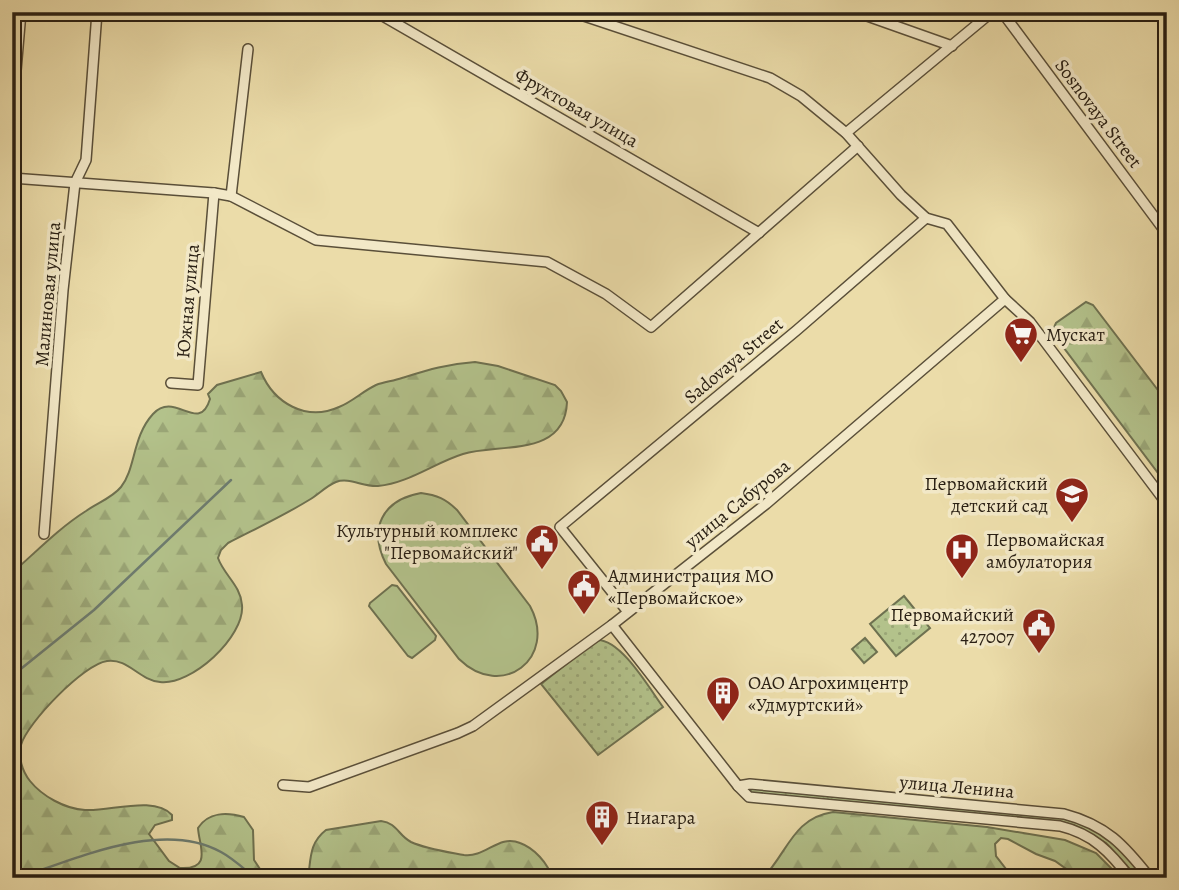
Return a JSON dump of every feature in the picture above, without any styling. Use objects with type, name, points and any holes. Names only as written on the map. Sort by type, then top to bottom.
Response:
[{"type":"street","points":[[12,117],[21,12]]},
{"type":"street","points":[[75,183],[86,160],[97,12]]},
{"type":"street","name":"Фруктовая улица","points":[[376,12],[759,233]]},
{"type":"street","points":[[572,12],[770,78],[801,96],[846,133],[901,195],[926,218],[947,224],[1005,299],[1030,322],[1167,503]]},
{"type":"street","points":[[856,12],[952,46]]},
{"type":"street","points":[[846,133],[992,12]]},
{"type":"street","name":"Sosnovaya Street","points":[[1002,12],[1167,234]]},
{"type":"street","points":[[231,196],[248,49]]},
{"type":"street","points":[[12,178],[214,193],[231,196],[316,240],[547,262],[606,294],[651,327],[858,146]]},
{"type":"street","name":"Малиновая улица","points":[[44,534],[63,289],[75,183]]},
{"type":"street","name":"Южная улица","points":[[171,383],[198,385],[214,193]]},
{"type":"street","name":"Sadovaya Street","points":[[628,612],[560,527],[797,330],[926,218]]},
{"type":"street","name":"улица Сабурова","points":[[283,785],[309,787],[473,726],[612,625],[766,504],[1005,299]]},
{"type":"street","name":"улица Ленина","points":[[612,625],[749,797],[1060,826],[1077,830],[1094,839],[1113,856],[1130,878]]},
{"type":"street","name":"улица Ленина","points":[[738,786],[750,784],[1064,814],[1082,819],[1115,838],[1150,878]]},
{"type":"green space","points":[[1086,302],[1093,305],[1167,402],[1167,485],[1052,332],[1056,323]]},
{"type":"green space","points":[[475,362],[498,366],[555,385],[567,402],[563,420],[555,432],[528,445],[463,454],[389,484],[372,486],[336,482],[299,506],[228,543],[218,558],[239,592],[241,618],[226,644],[214,657],[186,676],[160,682],[114,661],[97,665],[71,683],[25,735],[20,759],[27,777],[35,787],[55,801],[85,810],[143,805],[164,809],[172,815],[172,820],[155,825],[149,834],[169,861],[180,868],[190,868],[200,861],[202,856],[198,828],[207,819],[225,814],[244,817],[253,830],[254,860],[266,878],[12,878],[12,573],[66,525],[121,487],[141,432],[153,414],[161,408],[170,407],[200,413],[210,399],[208,394],[217,385],[261,372],[274,393],[293,407],[303,411],[327,411],[344,405],[379,384],[455,364]]},
{"type":"green space","points":[[421,493],[441,498],[457,510],[530,606],[537,625],[537,642],[531,657],[521,668],[508,674],[492,676],[476,671],[459,659],[386,564],[378,539],[382,518],[397,502]]},
{"type":"green space","points":[[392,585],[397,586],[436,636],[435,640],[412,658],[369,606]]},
{"type":"green space","points":[[904,596],[930,628],[896,656],[870,624]]},
{"type":"green space","points":[[865,638],[877,652],[864,663],[852,649]]},
{"type":"green space","points":[[597,640],[615,647],[625,656],[663,707],[598,755],[541,684]]},
{"type":"green space","points":[[751,788],[1058,817],[1098,832],[1146,878],[1138,878],[1106,843],[1077,828],[750,794]]},
{"type":"green space","points":[[833,812],[987,827],[1065,840],[1096,853],[1121,878],[1079,878],[1055,861],[1001,838],[995,844],[996,856],[1009,878],[763,878],[800,829],[820,815]]},
{"type":"green space","points":[[381,821],[391,824],[411,842],[464,855],[479,853],[505,842],[520,843],[540,857],[552,878],[308,878],[316,840],[326,830]]},
{"type":"waterway","points":[[12,676],[94,610],[231,480]]},
{"type":"waterway","points":[[18,878],[119,846],[173,839],[198,843],[221,852],[255,878]]},
{"type":"place","name":"Мускат","points":[[1021,364]]},
{"type":"place","name":"Первомайский детский сад","points":[[1072,524]]},
{"type":"place","name":"Культурный комплекс \"Первомайский\"","points":[[542,571]]},
{"type":"place","name":"Первомайская амбулатория","points":[[962,580]]},
{"type":"place","name":"Администрация МО «Первомайское»","points":[[584,616]]},
{"type":"place","name":"Первомайский 427007","points":[[1039,655]]},
{"type":"place","name":"ОАО Агрохимцентр «Удмуртский»","points":[[723,723]]},
{"type":"place","name":"Ниагара","points":[[602,847]]}]
